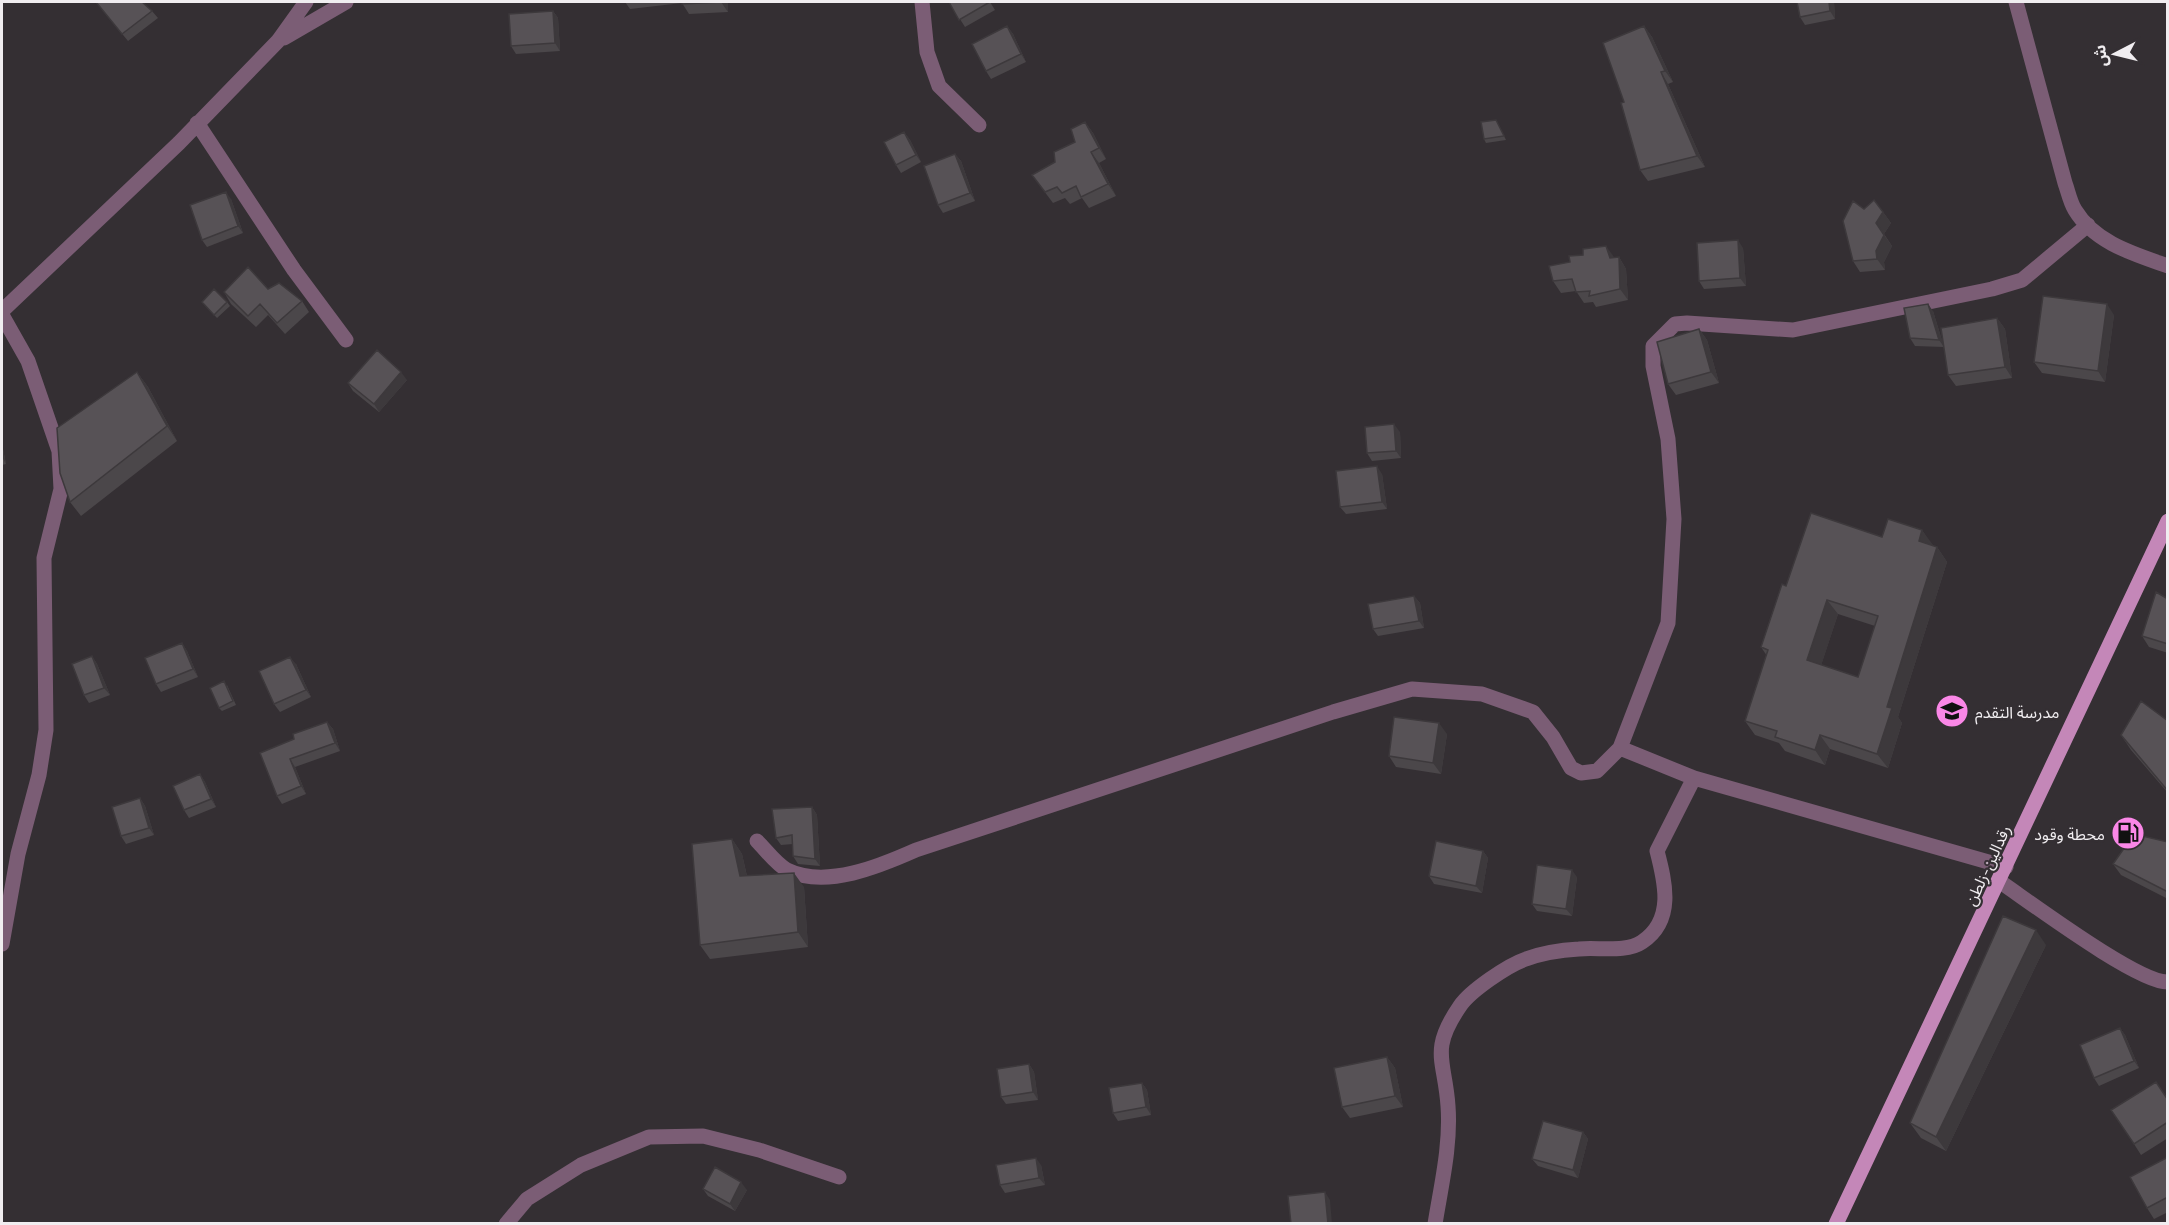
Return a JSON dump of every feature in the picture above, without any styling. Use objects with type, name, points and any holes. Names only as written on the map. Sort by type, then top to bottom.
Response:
[{"type":"main road","name":"رقدالين-زلطن","points":[[1836,1224],[2168,521]]},
{"type":"street","points":[[2,944],[18,854],[39,775],[46,730],[44,558],[55,521],[61,489],[59,451],[28,361],[2,313],[278,41],[306,2]]},
{"type":"street","points":[[278,41],[346,2]]},
{"type":"street","points":[[922,2],[927,52],[939,86],[979,125]]},
{"type":"street","points":[[2016,2],[2065,183],[2075,210],[2088,225],[2116,247],[2168,266]]},
{"type":"street","points":[[197,123],[294,270],[346,340]]},
{"type":"street","points":[[757,841],[786,870],[815,877],[866,871],[916,850],[1333,712],[1412,689],[1482,694],[1533,712],[1553,737],[1571,768],[1581,773],[1597,771],[1620,748],[1668,623],[1674,519],[1668,439],[1653,366],[1653,346],[1668,329],[1688,322],[1793,330],[1992,289],[2022,280],[2088,225]]},
{"type":"street","points":[[1620,748],[1694,778],[2006,867]]},
{"type":"street","points":[[1435,1224],[1445,1162],[1448,1106],[1441,1068],[1441,1048],[1445,1029],[1461,1004],[1470,996],[1525,959],[1579,949],[1626,947],[1643,942],[1662,921],[1666,902],[1665,882],[1657,851],[1694,778]]},
{"type":"street","points":[[1999,882],[2105,953],[2157,982],[2168,982]]},
{"type":"street","points":[[506,1224],[527,1199],[580,1165],[649,1137],[703,1137],[759,1150],[839,1177]]},
{"type":"building","points":[[96,2],[142,2],[152,11],[122,34]]},
{"type":"building","points":[[682,2],[721,2],[682,4]]},
{"type":"building","points":[[949,2],[990,2],[959,20]]},
{"type":"building","points":[[1797,2],[1829,2],[1830,11],[1800,17]]},
{"type":"building","points":[[553,11],[555,43],[511,46],[509,14]]},
{"type":"building","points":[[1007,26],[1021,54],[986,71],[972,44]]},
{"type":"building","points":[[1644,26],[1665,71],[1661,72],[1697,156],[1640,170],[1621,103],[1624,102],[1603,43]]},
{"type":"building","points":[[1496,120],[1504,136],[1484,139],[1481,122]]},
{"type":"building","points":[[1085,122],[1099,148],[1091,152],[1108,184],[1081,197],[1076,186],[1062,193],[1057,187],[1045,192],[1032,175],[1055,162],[1054,152],[1075,142],[1071,129]]},
{"type":"building","points":[[904,132],[916,155],[896,165],[884,142]]},
{"type":"building","points":[[955,154],[970,193],[938,205],[924,166]]},
{"type":"building","points":[[226,192],[238,226],[202,240],[190,205]]},
{"type":"building","points":[[1874,200],[1883,212],[1876,223],[1884,235],[1876,251],[1877,259],[1853,261],[1843,221],[1853,201],[1864,209]]},
{"type":"building","points":[[1738,240],[1740,278],[1699,281],[1697,243]]},
{"type":"building","points":[[1606,246],[1610,258],[1619,257],[1620,289],[1589,296],[1590,291],[1576,292],[1572,279],[1553,281],[1549,266],[1570,262],[1569,256],[1583,255],[1583,249]]},
{"type":"building","points":[[248,267],[268,289],[279,283],[302,301],[277,323],[260,304],[248,316],[224,292]]},
{"type":"building","points":[[214,289],[227,302],[214,315],[202,302]]},
{"type":"building","points":[[2043,296],[2107,304],[2098,371],[2034,362]]},
{"type":"building","points":[[1928,304],[1939,340],[1910,338],[1904,308]]},
{"type":"building","points":[[1997,318],[2005,367],[1948,375],[1941,328]]},
{"type":"building","points":[[1699,329],[1711,372],[1668,384],[1657,342]]},
{"type":"building","points":[[377,350],[401,372],[374,404],[348,383]]},
{"type":"building","points":[[137,372],[167,426],[70,502],[60,473],[57,428]]},
{"type":"building","points":[[1394,424],[1396,451],[1367,453],[1365,427]]},
{"type":"building","points":[[1377,466],[1382,502],[1340,507],[1336,471]]},
{"type":"building","points":[[1811,513],[1882,537],[1888,519],[1922,530],[1919,541],[1937,547],[1887,707],[1892,708],[1877,754],[1820,735],[1815,750],[1775,737],[1777,731],[1745,721],[1768,650],[1761,647],[1782,584],[1786,586]],"holes":[[[1827,600],[1878,616],[1858,677],[1807,660]]]},
{"type":"building","points":[[2156,592],[2168,599],[2168,644],[2142,636]]},
{"type":"building","points":[[1414,596],[1419,621],[1373,629],[1368,604]]},
{"type":"building","points":[[182,643],[193,669],[156,684],[145,658]]},
{"type":"building","points":[[92,656],[104,688],[84,695],[72,664]]},
{"type":"building","points":[[290,657],[306,690],[274,704],[259,671]]},
{"type":"building","points":[[224,681],[233,701],[219,708],[210,688]]},
{"type":"building","points":[[2141,701],[2168,721],[2168,791],[2121,735]]},
{"type":"building","points":[[1394,717],[1439,723],[1433,763],[1389,756]]},
{"type":"building","points":[[327,722],[335,743],[290,759],[301,786],[277,796],[260,753],[294,739],[293,734]]},
{"type":"building","points":[[200,774],[211,799],[184,810],[173,786]]},
{"type":"building","points":[[140,798],[149,828],[121,836],[112,807]]},
{"type":"building","points":[[812,807],[815,859],[793,856],[792,835],[776,838],[772,809]]},
{"type":"building","points":[[2134,834],[2168,842],[2168,892],[2113,864]]},
{"type":"building","points":[[732,839],[740,876],[794,873],[798,932],[700,945],[692,844]]},
{"type":"building","points":[[1436,841],[1483,851],[1476,886],[1429,876]]},
{"type":"building","points":[[1537,865],[1572,870],[1566,909],[1532,904]]},
{"type":"building","points":[[2003,916],[2036,930],[1936,1137],[1910,1123]]},
{"type":"building","points":[[2120,1028],[2134,1061],[2094,1078],[2080,1045]]},
{"type":"building","points":[[1387,1057],[1395,1096],[1342,1107],[1334,1068]]},
{"type":"building","points":[[1029,1064],[1033,1092],[1001,1097],[997,1069]]},
{"type":"building","points":[[2156,1082],[2168,1100],[2168,1122],[2134,1144],[2111,1110]]},
{"type":"building","points":[[1142,1083],[1146,1107],[1113,1113],[1109,1088]]},
{"type":"building","points":[[1543,1121],[1583,1132],[1573,1170],[1532,1159]]},
{"type":"building","points":[[2168,1157],[2168,1197],[2147,1208],[2130,1177]]},
{"type":"building","points":[[1036,1158],[1039,1178],[1000,1185],[996,1165]]},
{"type":"building","points":[[715,1167],[741,1182],[730,1204],[703,1189]]},
{"type":"building","points":[[1325,1192],[1328,1224],[1291,1224],[1288,1196]]},
{"type":"place","name":"مدرسة التقدم","points":[[1952,711]]},
{"type":"place","name":"محطة وقود","points":[[2128,833]]}]
